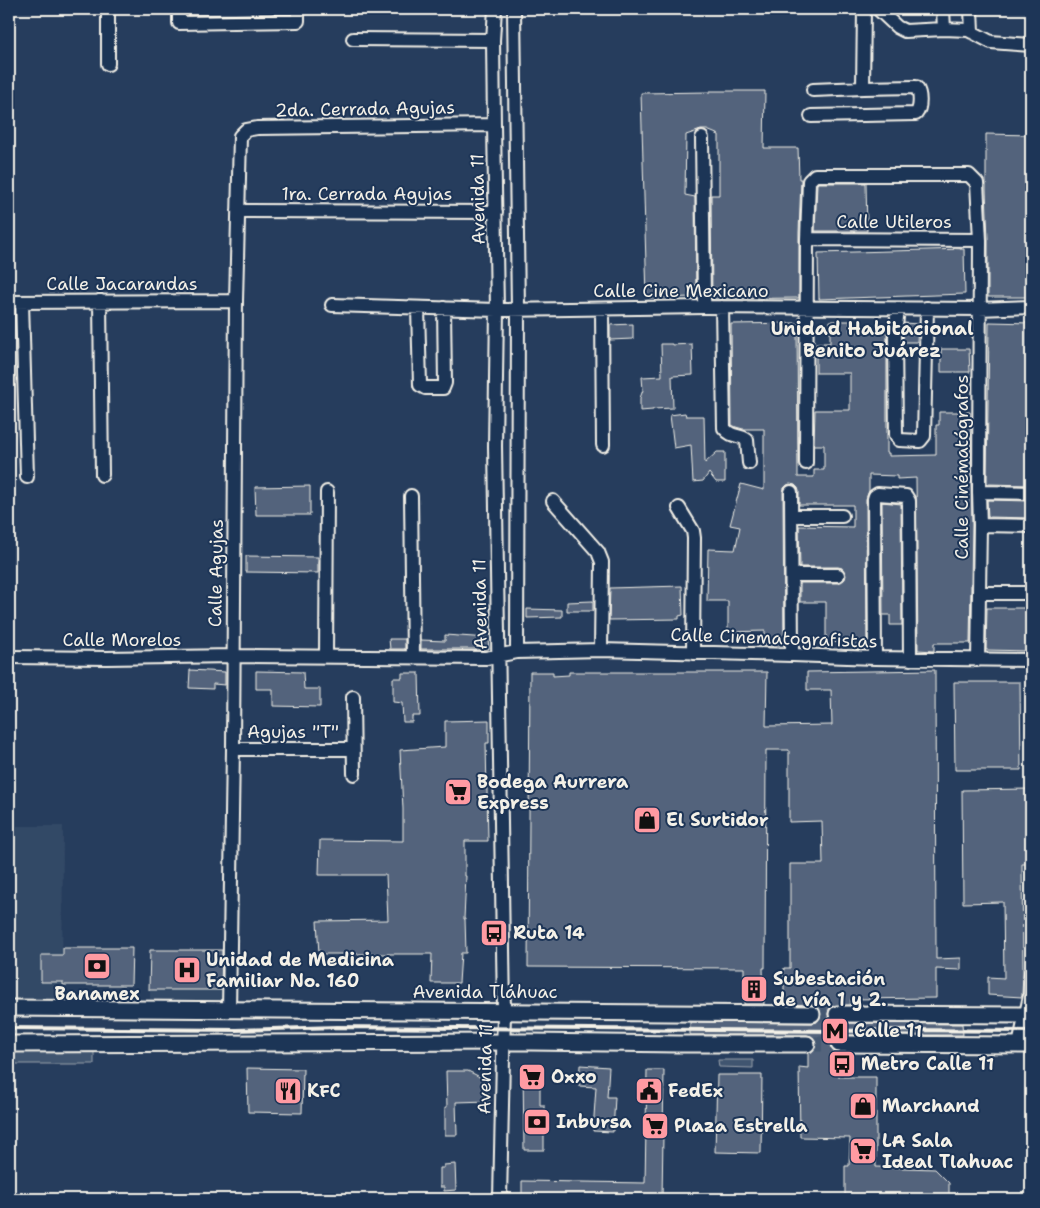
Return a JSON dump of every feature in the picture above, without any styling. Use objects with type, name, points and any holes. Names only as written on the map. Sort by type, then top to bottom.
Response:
[{"type":"main road","name":"Avenida Tláhuac","points":[[9,1008],[812,1014]]},
{"type":"main road","points":[[837,1014],[1029,1015]]},
{"type":"main road","points":[[9,1044],[503,1042],[807,1044]]},
{"type":"main road","points":[[839,1044],[1025,1045]]},
{"type":"street","points":[[108,9],[108,64]]},
{"type":"street","points":[[179,9],[179,23],[298,21],[298,9]]},
{"type":"street","name":"Avenida 11","points":[[495,9],[493,40],[497,310],[495,446],[504,1011],[500,1199]]},
{"type":"street","name":"Avenida 11","points":[[514,9],[518,309],[516,652]]},
{"type":"street","points":[[863,88],[864,9]]},
{"type":"street","points":[[878,9],[905,31],[968,30],[990,42],[1031,45]]},
{"type":"street","points":[[943,9],[944,29]]},
{"type":"street","points":[[971,9],[972,32]]},
{"type":"street","points":[[353,39],[493,40]]},
{"type":"street","points":[[812,116],[916,114],[919,111],[920,96],[919,90],[916,87],[813,90]]},
{"type":"street","name":"2da. Cerrada Agujas","points":[[240,136],[246,130],[257,128],[494,125]]},
{"type":"street","name":"Calle Agujas","points":[[229,1010],[236,301],[240,136]]},
{"type":"street","points":[[702,138],[705,307]]},
{"type":"street","name":"Calle Cinématógrafos","points":[[807,239],[809,181],[815,174],[969,175],[977,184],[980,240],[978,660]]},
{"type":"street","name":"1ra. Cerrada Agujas","points":[[238,211],[496,212]]},
{"type":"street","points":[[806,462],[807,239]]},
{"type":"street","name":"Calle Utileros","points":[[807,239],[980,240]]},
{"type":"street","points":[[100,301],[102,475]]},
{"type":"street","name":"Calle Jacarandas","points":[[9,302],[236,301]]},
{"type":"street","points":[[22,302],[27,478]]},
{"type":"street","name":"Calle Cine Mexicano","points":[[332,305],[497,310],[705,307],[1031,308]]},
{"type":"street","points":[[722,307],[724,428],[729,434],[747,440],[749,462]]},
{"type":"street","points":[[418,308],[420,385],[425,388],[443,388],[444,308]]},
{"type":"street","points":[[898,309],[895,334],[896,434],[899,440],[920,441],[924,436],[927,308]]},
{"type":"street","points":[[602,309],[603,445]]},
{"type":"street","points":[[495,446],[517,446]]},
{"type":"street","points":[[326,657],[327,492]]},
{"type":"street","points":[[791,492],[792,655]]},
{"type":"street","points":[[979,492],[1031,493]]},
{"type":"street","points":[[875,658],[874,499],[878,494],[906,496],[909,501],[910,659]]},
{"type":"street","points":[[411,496],[413,657]]},
{"type":"street","points":[[553,501],[598,552],[602,562],[601,650]]},
{"type":"street","points":[[680,508],[693,531],[694,538],[693,653]]},
{"type":"street","points":[[792,516],[842,516]]},
{"type":"street","points":[[980,526],[1031,526]]},
{"type":"street","points":[[792,575],[838,575]]},
{"type":"street","points":[[979,593],[1031,593]]},
{"type":"street","name":"Calle Cinematografistas","points":[[516,652],[601,650],[910,659],[1031,660]]},
{"type":"street","name":"Calle Morelos","points":[[9,657],[486,658],[516,652]]},
{"type":"street","points":[[352,697],[354,774]]},
{"type":"street","name":"Agujas \"T\"","points":[[233,749],[353,750]]},
{"type":"street","points":[[1025,1045],[1029,1015],[1031,972]]},
{"type":"shaded area","points":[[9,826],[63,826],[62,1005],[9,1005]]},
{"type":"shaded area","name":"Unidad de Medicina Familiar No. 160","points":[[150,950],[224,950],[223,1005],[150,1005]]},
{"type":"shaded area","points":[[9,1049],[94,1049],[94,1064],[9,1064]]},
{"type":"shaded area","points":[[718,1060],[753,1060],[753,1068],[719,1067]]},
{"type":"building","points":[[765,91],[764,148],[798,148],[799,179],[801,179],[799,298],[712,299],[711,195],[719,195],[719,135],[707,130],[701,130],[686,135],[685,195],[695,197],[696,297],[647,298],[641,93]]},
{"type":"building","points":[[986,134],[1031,135],[1031,297],[988,297]]},
{"type":"building","points":[[818,183],[866,183],[867,231],[815,231]]},
{"type":"building","points":[[964,249],[965,294],[819,299],[818,253]]},
{"type":"building","points":[[830,321],[850,321],[850,332],[887,332],[887,453],[889,453],[889,456],[936,455],[936,425],[939,425],[939,412],[970,412],[972,525],[970,643],[934,643],[934,651],[918,650],[916,478],[897,479],[897,476],[869,475],[869,491],[866,499],[867,650],[853,649],[853,643],[826,642],[826,602],[800,602],[800,583],[838,583],[845,579],[846,575],[842,568],[838,567],[800,567],[799,526],[853,527],[853,505],[799,505],[799,491],[795,485],[787,485],[783,492],[784,646],[765,646],[765,631],[728,632],[728,601],[707,601],[708,549],[735,550],[740,527],[730,525],[741,484],[764,490],[764,429],[743,429],[732,425],[731,324],[797,323],[798,477],[814,477],[814,470],[824,470],[824,445],[814,445],[815,410],[850,410],[850,373],[816,373],[816,343],[830,343]]},
{"type":"building","points":[[989,322],[1031,323],[1031,485],[987,484]]},
{"type":"building","points":[[904,323],[918,324],[917,342],[903,342]]},
{"type":"building","points":[[633,324],[633,339],[610,340],[610,325]]},
{"type":"building","points":[[661,344],[692,344],[693,375],[672,376],[673,408],[640,411],[640,398],[643,390],[642,377],[662,376]]},
{"type":"building","points":[[941,349],[969,349],[970,372],[941,372]]},
{"type":"building","points":[[685,413],[686,416],[704,416],[705,463],[717,452],[725,452],[725,482],[716,482],[709,473],[703,481],[693,482],[691,445],[674,448],[670,415]]},
{"type":"building","points":[[310,486],[310,515],[256,515],[255,487]]},
{"type":"building","points":[[987,500],[1031,501],[1031,518],[988,517]]},
{"type":"building","points":[[882,502],[901,504],[902,625],[890,625],[890,615],[883,615]]},
{"type":"building","points":[[246,556],[318,557],[318,573],[246,572]]},
{"type":"building","points":[[682,586],[683,615],[679,616],[679,619],[609,620],[610,588]]},
{"type":"building","points":[[593,601],[593,611],[567,611],[567,602]]},
{"type":"building","points":[[987,608],[1031,608],[1031,651],[986,650]]},
{"type":"building","points":[[527,609],[562,610],[562,617],[527,618]]},
{"type":"building","points":[[445,635],[488,638],[489,649],[421,649],[421,640],[445,641]]},
{"type":"building","points":[[389,639],[405,639],[405,649],[390,649]]},
{"type":"building","points":[[190,670],[225,672],[225,685],[213,684],[213,689],[189,688]]},
{"type":"building","points":[[935,670],[936,959],[961,958],[961,970],[936,969],[936,998],[851,999],[850,1005],[833,1006],[829,1009],[828,1014],[832,1022],[837,1023],[962,1024],[963,1035],[839,1035],[834,1036],[830,1043],[831,1049],[839,1053],[839,1077],[876,1077],[876,1167],[935,1169],[949,1183],[949,1199],[845,1199],[845,1166],[849,1166],[850,1138],[800,1137],[799,1067],[808,1068],[808,1053],[812,1052],[815,1048],[815,1039],[807,1035],[690,1035],[690,1022],[812,1023],[817,1022],[820,1018],[820,1010],[816,1006],[784,1004],[784,968],[790,968],[790,864],[823,864],[822,821],[789,822],[789,750],[766,750],[764,1004],[744,1004],[744,968],[528,967],[530,672],[553,672],[553,676],[569,675],[569,672],[767,672],[766,726],[832,725],[831,690],[807,690],[807,672]]},
{"type":"building","points":[[256,671],[303,672],[304,689],[320,689],[320,707],[273,706],[273,689],[256,689]]},
{"type":"building","points":[[402,673],[419,673],[420,716],[412,716],[412,722],[403,722],[402,703],[393,702],[393,678],[402,678]]},
{"type":"building","points":[[954,682],[1020,682],[1021,770],[955,770]]},
{"type":"building","points":[[489,720],[489,743],[486,743],[488,841],[465,841],[464,919],[466,953],[461,953],[459,983],[431,983],[432,954],[319,954],[317,921],[388,920],[386,875],[319,875],[320,840],[403,841],[400,750],[445,747],[445,721]]},
{"type":"building","points":[[1031,789],[1031,864],[1022,864],[1022,997],[988,995],[988,977],[1004,978],[1003,902],[963,903],[962,790]]},
{"type":"building","name":"Banamex","points":[[63,948],[132,948],[131,985],[63,985],[63,982],[41,982],[41,955],[63,955]]},
{"type":"building","name":"Unidad de Medicina Familiar No. 160","points":[[150,950],[222,950],[221,990],[149,990]]},
{"type":"building","points":[[580,1065],[609,1067],[607,1097],[615,1097],[613,1132],[593,1131],[596,1087],[579,1086]]},
{"type":"building","points":[[540,1067],[540,1105],[544,1105],[544,1150],[524,1150],[523,1068]]},
{"type":"building","points":[[247,1068],[303,1069],[302,1113],[248,1112]]},
{"type":"building","name":"Plaza Estrella","points":[[647,1070],[664,1070],[662,1199],[522,1199],[522,1181],[645,1183]]},
{"type":"building","points":[[446,1071],[468,1071],[478,1076],[486,1084],[489,1095],[489,1101],[456,1102],[457,1135],[445,1135],[445,1107],[447,1107]]},
{"type":"building","points":[[717,1075],[762,1075],[761,1153],[715,1152]]},
{"type":"building","points":[[455,1164],[456,1190],[444,1191],[444,1187],[440,1187],[440,1168],[444,1168],[444,1165]]},
{"type":"tunnel","points":[[812,1014],[837,1014]]},
{"type":"tunnel","points":[[807,1044],[839,1044]]},
{"type":"railway","points":[[9,1028],[236,1030],[337,1027],[1031,1031]]},
{"type":"place","name":"Bodega Aurrera Express","points":[[458,792]]},
{"type":"place","name":"El Surtidor","points":[[647,820]]},
{"type":"place","name":"Ruta 14","points":[[494,933]]},
{"type":"place","name":"Banamex","points":[[97,966]]},
{"type":"place","name":"Unidad de Medicina Familiar No. 160","points":[[187,970]]},
{"type":"place","name":"Subestación de vía 1 y 2.","points":[[754,989]]},
{"type":"place","name":"Calle 11","points":[[835,1031]]},
{"type":"place","name":"Metro Calle 11","points":[[842,1064]]},
{"type":"place","name":"Oxxo","points":[[532,1077]]},
{"type":"place","name":"KFC","points":[[288,1091]]},
{"type":"place","name":"FedEx","points":[[649,1091]]},
{"type":"place","name":"Marchand","points":[[863,1106]]},
{"type":"place","name":"Inbursa","points":[[537,1122]]},
{"type":"place","name":"Plaza Estrella","points":[[655,1126]]},
{"type":"place","name":"LA Sala Ideal Tlahuac","points":[[863,1151]]},
{"type":"district","name":"Unidad Habitacional Benito Juárez","points":[[872,339]]}]
